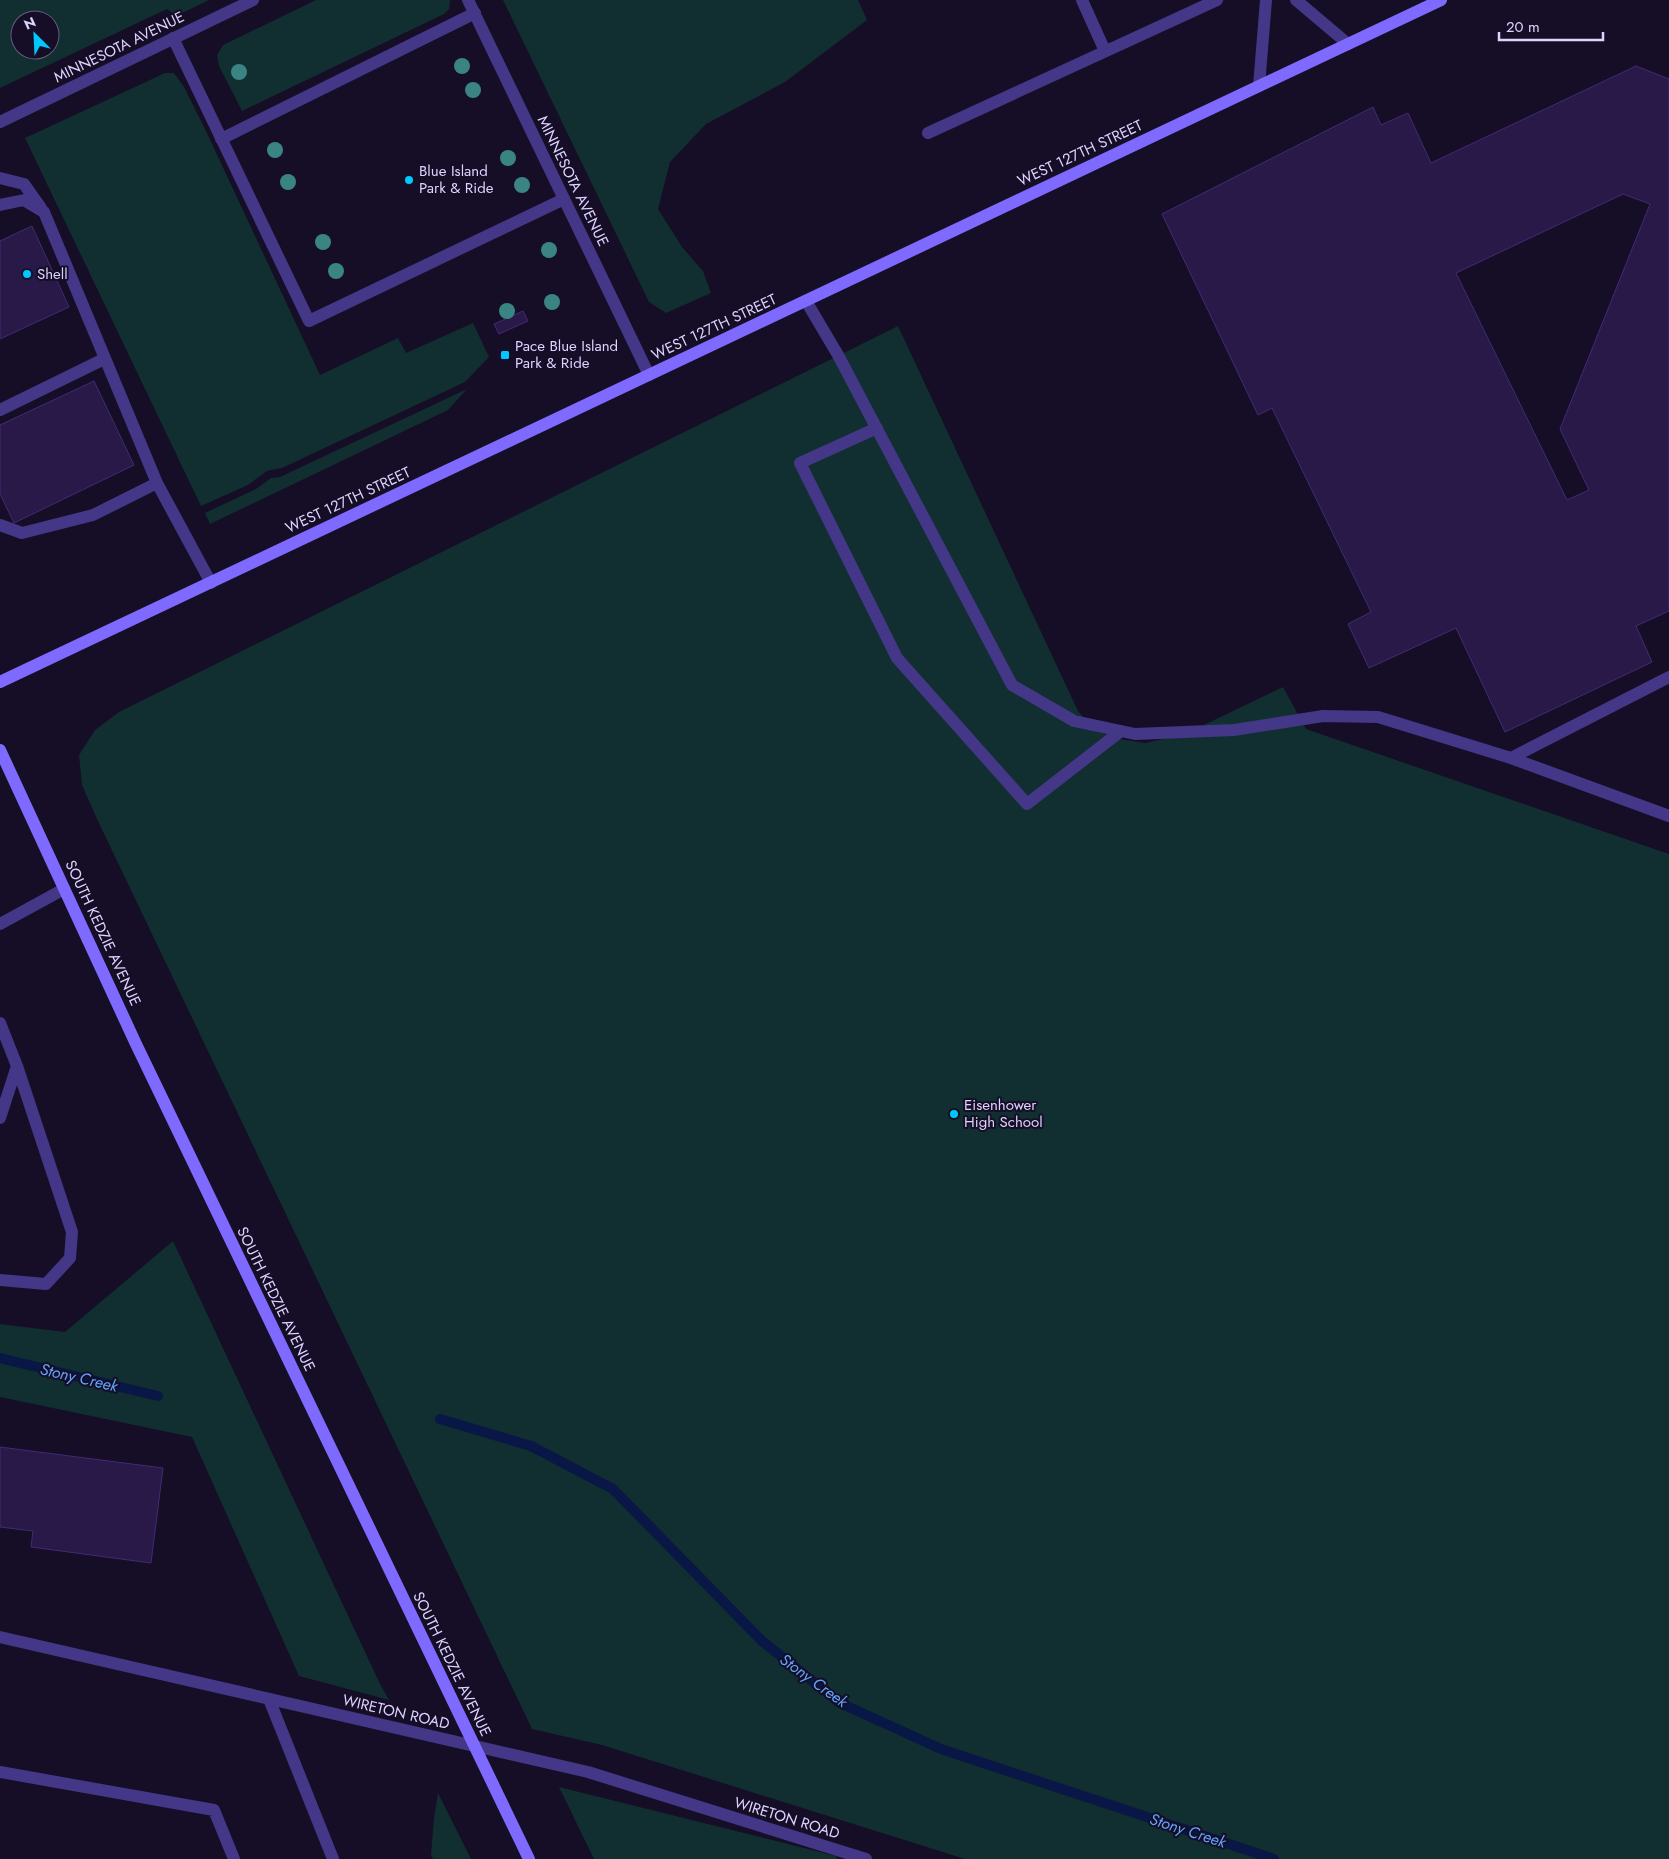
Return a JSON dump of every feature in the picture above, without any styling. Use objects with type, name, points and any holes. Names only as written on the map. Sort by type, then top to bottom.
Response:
[{"type":"main road","name":"WEST 127TH STREET","points":[[0,682],[1441,0]]},
{"type":"main road","name":"SOUTH KEDZIE AVENUE","points":[[0,750],[140,1054],[529,1859]]},
{"type":"street","name":"MINNESOTA AVENUE","points":[[0,122],[253,0]]},
{"type":"street","name":"MINNESOTA AVENUE","points":[[468,0],[649,375]]},
{"type":"street","points":[[1082,0],[1105,51]]},
{"type":"street","points":[[928,133],[1217,0]]},
{"type":"street","points":[[1260,86],[1266,0]]},
{"type":"street","points":[[1296,0],[1348,44]]},
{"type":"street","points":[[221,139],[475,13]]},
{"type":"street","points":[[173,38],[309,321],[564,199]]},
{"type":"street","points":[[0,178],[24,184],[44,212],[157,483],[211,583]]},
{"type":"street","points":[[0,205],[24,200],[44,212]]},
{"type":"street","points":[[806,301],[838,354],[1012,685],[1074,721],[1135,734],[1234,730],[1323,716],[1378,717],[1512,758],[1669,816]]},
{"type":"street","points":[[0,410],[104,358]]},
{"type":"street","points":[[877,428],[800,463],[897,658],[1027,804],[1121,731]]},
{"type":"street","points":[[0,525],[22,533],[93,514],[157,483]]},
{"type":"street","points":[[1512,758],[1669,677]]},
{"type":"street","points":[[0,924],[64,889]]},
{"type":"street","points":[[0,1023],[17,1066],[72,1232],[70,1258],[46,1284],[0,1280]]},
{"type":"street","points":[[0,1118],[17,1066]]},
{"type":"street","name":"WIRETON ROAD","points":[[0,1637],[588,1772],[866,1859]]},
{"type":"street","points":[[270,1699],[333,1859]]},
{"type":"street","points":[[0,1772],[214,1810],[234,1859]]},
{"type":"green space","points":[[0,0],[209,0],[176,16],[167,9],[60,60],[60,10],[10,10],[10,60],[59,60],[0,88]]},
{"type":"green space","points":[[316,0],[450,0],[449,9],[444,14],[242,111],[219,66],[217,55],[223,45]]},
{"type":"green space","points":[[503,0],[858,0],[867,20],[785,82],[706,124],[670,162],[658,209],[682,247],[703,271],[711,293],[666,313],[649,302]]},
{"type":"green space","points":[[165,73],[174,73],[184,87],[320,375],[398,338],[406,353],[473,323],[489,357],[465,382],[282,468],[267,471],[248,485],[201,506],[25,138]]},
{"type":"green space","name":"Eisenhower High School","points":[[898,326],[1078,711],[1096,731],[1120,739],[1145,743],[1185,734],[1283,687],[1306,729],[1669,854],[1669,1859],[965,1859],[602,1745],[532,1729],[97,819],[82,785],[79,755],[95,730],[119,712]]},
{"type":"green space","points":[[467,389],[448,410],[210,524],[205,513],[256,489],[271,478],[280,477]]},
{"type":"green space","points":[[173,1241],[389,1700],[299,1676],[192,1437],[0,1397],[0,1324],[65,1332]]},
{"type":"green space","points":[[559,1787],[836,1856],[837,1859],[594,1859]]},
{"type":"green space","points":[[438,1793],[471,1859],[433,1859],[431,1855]]},
{"type":"building","points":[[1636,66],[1669,79],[1669,611],[1636,626],[1652,662],[1505,732],[1456,628],[1369,668],[1348,624],[1371,612],[1272,408],[1258,415],[1162,214],[1373,107],[1381,125],[1408,113],[1431,163]],"holes":[[[1623,194],[1650,204],[1560,429],[1589,490],[1567,500],[1456,273]]]},
{"type":"building","name":"Shell","points":[[32,226],[69,307],[0,339],[0,241]]},
{"type":"building","points":[[523,311],[528,321],[499,334],[494,324]]},
{"type":"building","points":[[94,381],[134,465],[14,523],[0,494],[0,425]]},
{"type":"building","points":[[0,1447],[163,1468],[151,1563],[31,1547],[33,1531],[0,1527]]},
{"type":"waterway","name":"Stony Creek","points":[[0,1358],[158,1396]]},
{"type":"waterway","name":"Stony Creek","points":[[440,1419],[531,1446],[613,1489],[762,1641],[840,1703],[941,1749],[1274,1859]]},
{"type":"place","name":"Blue Island Park & Ride","points":[[409,180]]},
{"type":"place","name":"Shell","points":[[27,274]]},
{"type":"place","name":"Pace Blue Island Park & Ride","points":[[505,355]]},
{"type":"place","name":"Eisenhower High School","points":[[954,1114]]}]
